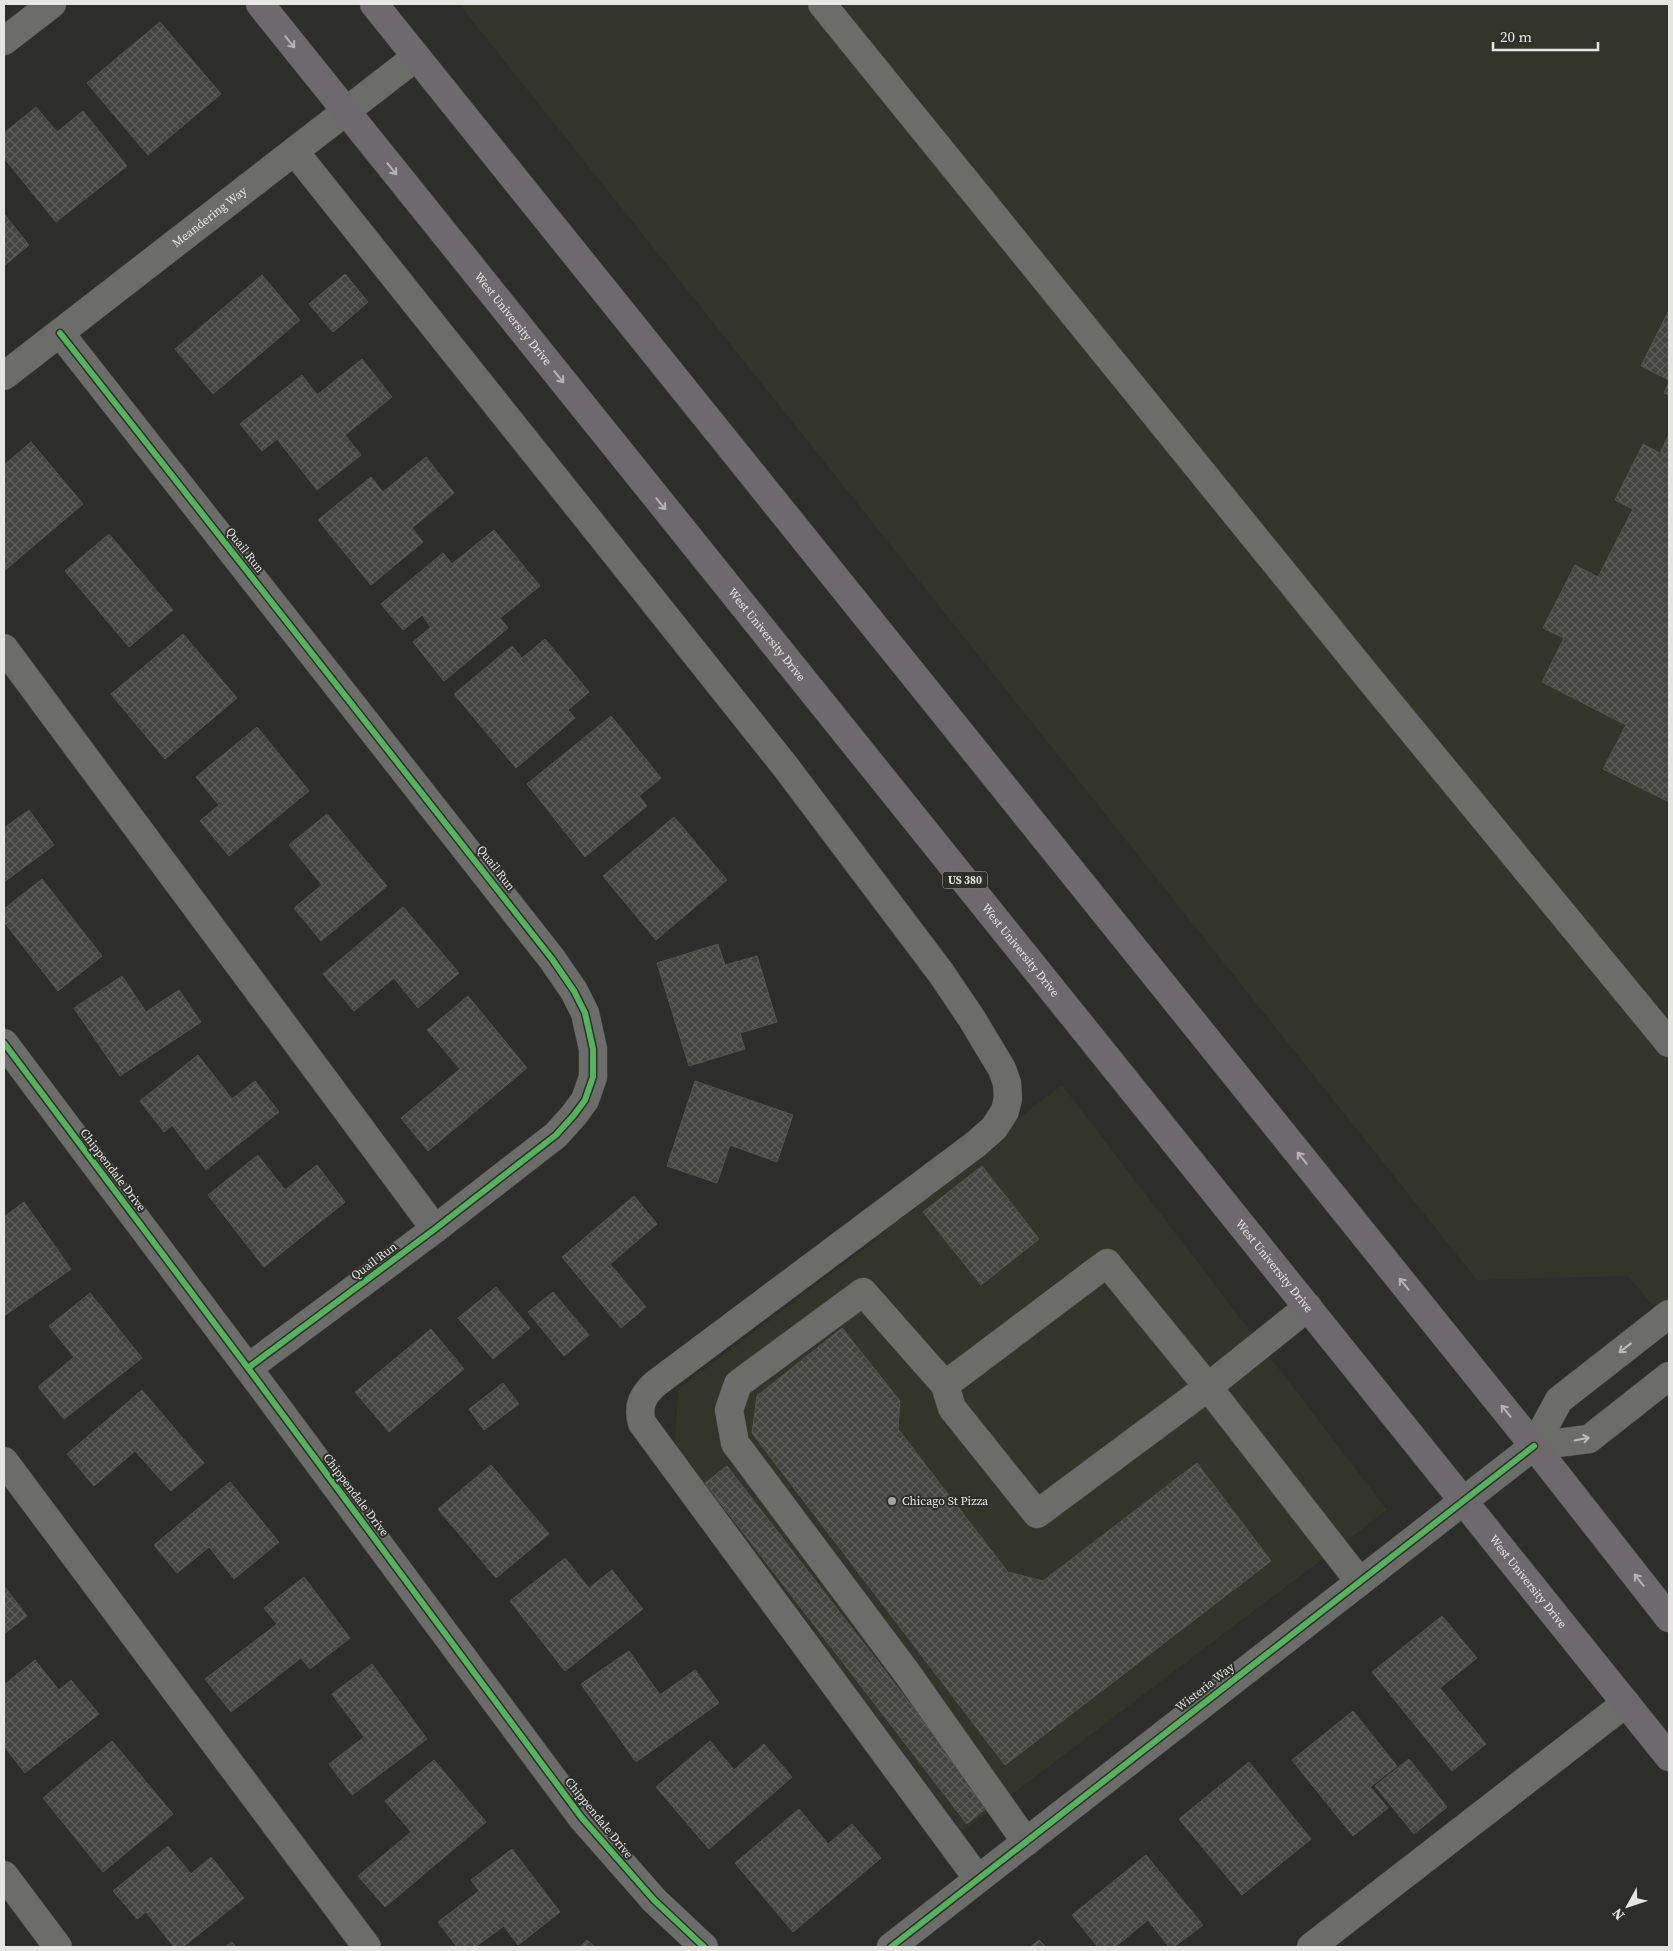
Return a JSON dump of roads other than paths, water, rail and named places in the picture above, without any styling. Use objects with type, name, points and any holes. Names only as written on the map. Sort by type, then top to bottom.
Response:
[{"type":"highway","name":"West University Drive","points":[[260,4],[1669,1757]]},
{"type":"highway","points":[[374,4],[1534,1446],[1669,1618]]},
{"type":"street","points":[[4,41],[52,4]]},
{"type":"street","points":[[822,4],[1371,680],[1669,1043]]},
{"type":"street","name":"Meandering Way","points":[[4,376],[416,57]]},
{"type":"street","points":[[295,152],[785,766],[941,973],[1002,1069],[1007,1083],[1008,1098],[1004,1111],[994,1128],[976,1144],[655,1384],[641,1403],[639,1413],[642,1422],[978,1879]]},
{"type":"street","name":"Quail Run","points":[[60,333],[552,959],[574,991],[585,1013],[593,1049],[593,1077],[585,1100],[556,1135],[435,1229],[248,1368]]},
{"type":"street","points":[[4,648],[435,1229]]},
{"type":"street","name":"Chippendale Drive","points":[[4,1043],[582,1818],[654,1900],[704,1947]]},
{"type":"street","points":[[945,1385],[1107,1264],[1208,1388],[1359,1582]]},
{"type":"street","points":[[1026,1842],[907,1673],[735,1443],[729,1410],[738,1384],[863,1292],[945,1385],[952,1408],[1037,1514],[1208,1388],[1308,1307]]},
{"type":"street","points":[[1534,1446],[1559,1400],[1669,1314]]},
{"type":"street","points":[[1534,1446],[1588,1439],[1669,1376]]},
{"type":"street","name":"Wisteria Way","points":[[891,1947],[1534,1446]]},
{"type":"street","points":[[4,1461],[367,1947]]},
{"type":"street","points":[[1311,1947],[1626,1703]]},
{"type":"street","points":[[4,1875],[58,1947]]},
{"type":"place","name":"Chicago St Pizza","points":[[892,1501]]}]
